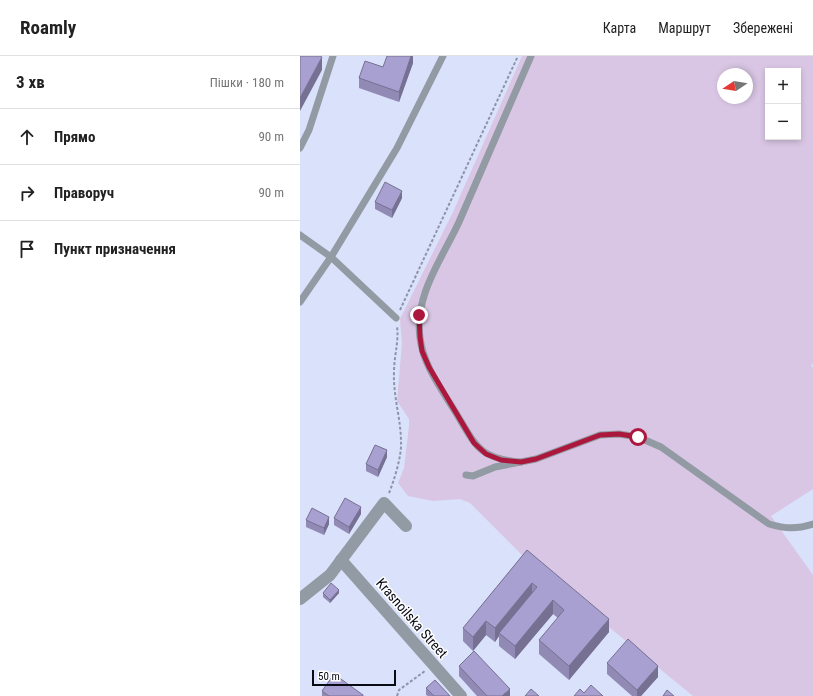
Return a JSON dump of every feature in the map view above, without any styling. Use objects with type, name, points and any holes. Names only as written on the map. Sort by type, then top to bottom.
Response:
[{"type":"street","points":[[300,600],[330,575],[384,503],[406,526]]},
{"type":"street","name":"Krasnoilska Street","points":[[341,560],[432,665],[461,696]]},
{"type":"lane","points":[[300,148],[309,130],[332,56]]},
{"type":"lane","points":[[300,302],[331,257],[397,148],[443,56]]},
{"type":"lane","points":[[521,462],[501,460],[486,454],[474,443],[429,367],[422,351],[419,315],[424,294],[458,224],[531,56]]},
{"type":"lane","points":[[300,235],[331,257],[396,318]]},
{"type":"lane","points":[[466,475],[473,476],[495,467],[536,459],[600,435],[619,434],[638,437],[661,447],[769,524],[785,529],[800,528],[813,524]]},
{"type":"path","points":[[384,503],[393,484],[402,443],[396,402],[394,371],[399,340],[396,318],[518,56]]},
{"type":"path","points":[[397,696],[399,690],[432,665]]},
{"type":"shaded area","points":[[522,56],[813,56],[813,364],[811,365],[813,368],[813,489],[771,516],[813,575],[813,696],[693,696],[527,560],[470,503],[460,499],[433,501],[408,496],[398,483],[404,468],[409,426],[409,419],[397,401],[402,343],[400,319],[453,212]]},
{"type":"building","points":[[300,56],[322,57],[300,98]]},
{"type":"building","points":[[387,56],[411,56],[399,92],[359,78],[365,61],[383,67]]},
{"type":"building","points":[[385,182],[402,191],[392,210],[375,202]]},
{"type":"building","points":[[375,445],[387,450],[378,470],[366,464]]},
{"type":"building","points":[[345,498],[361,507],[349,527],[334,518]]},
{"type":"building","points":[[312,508],[329,517],[324,528],[306,520]]},
{"type":"building","points":[[527,550],[609,619],[569,666],[539,640],[564,610],[553,600],[515,646],[499,633],[537,587],[532,583],[495,628],[486,621],[473,637],[463,628]]},
{"type":"building","points":[[331,583],[339,590],[330,600],[323,593]]},
{"type":"building","points":[[628,639],[658,666],[637,690],[607,663]]},
{"type":"building","points":[[474,651],[510,689],[502,696],[487,696],[459,666]]},
{"type":"building","points":[[334,674],[363,696],[329,696],[322,691]]},
{"type":"building","points":[[435,680],[450,696],[434,696],[426,688]]},
{"type":"building","points":[[591,685],[603,696],[574,696],[580,689],[584,693]]},
{"type":"building","points":[[531,689],[539,696],[525,696]]},
{"type":"building","points":[[667,690],[674,696],[663,696]]},
{"type":"route","points":[[419,315],[422,351],[429,367],[474,443],[486,454],[501,460],[521,462],[536,459],[600,435],[619,434],[638,437]]}]
